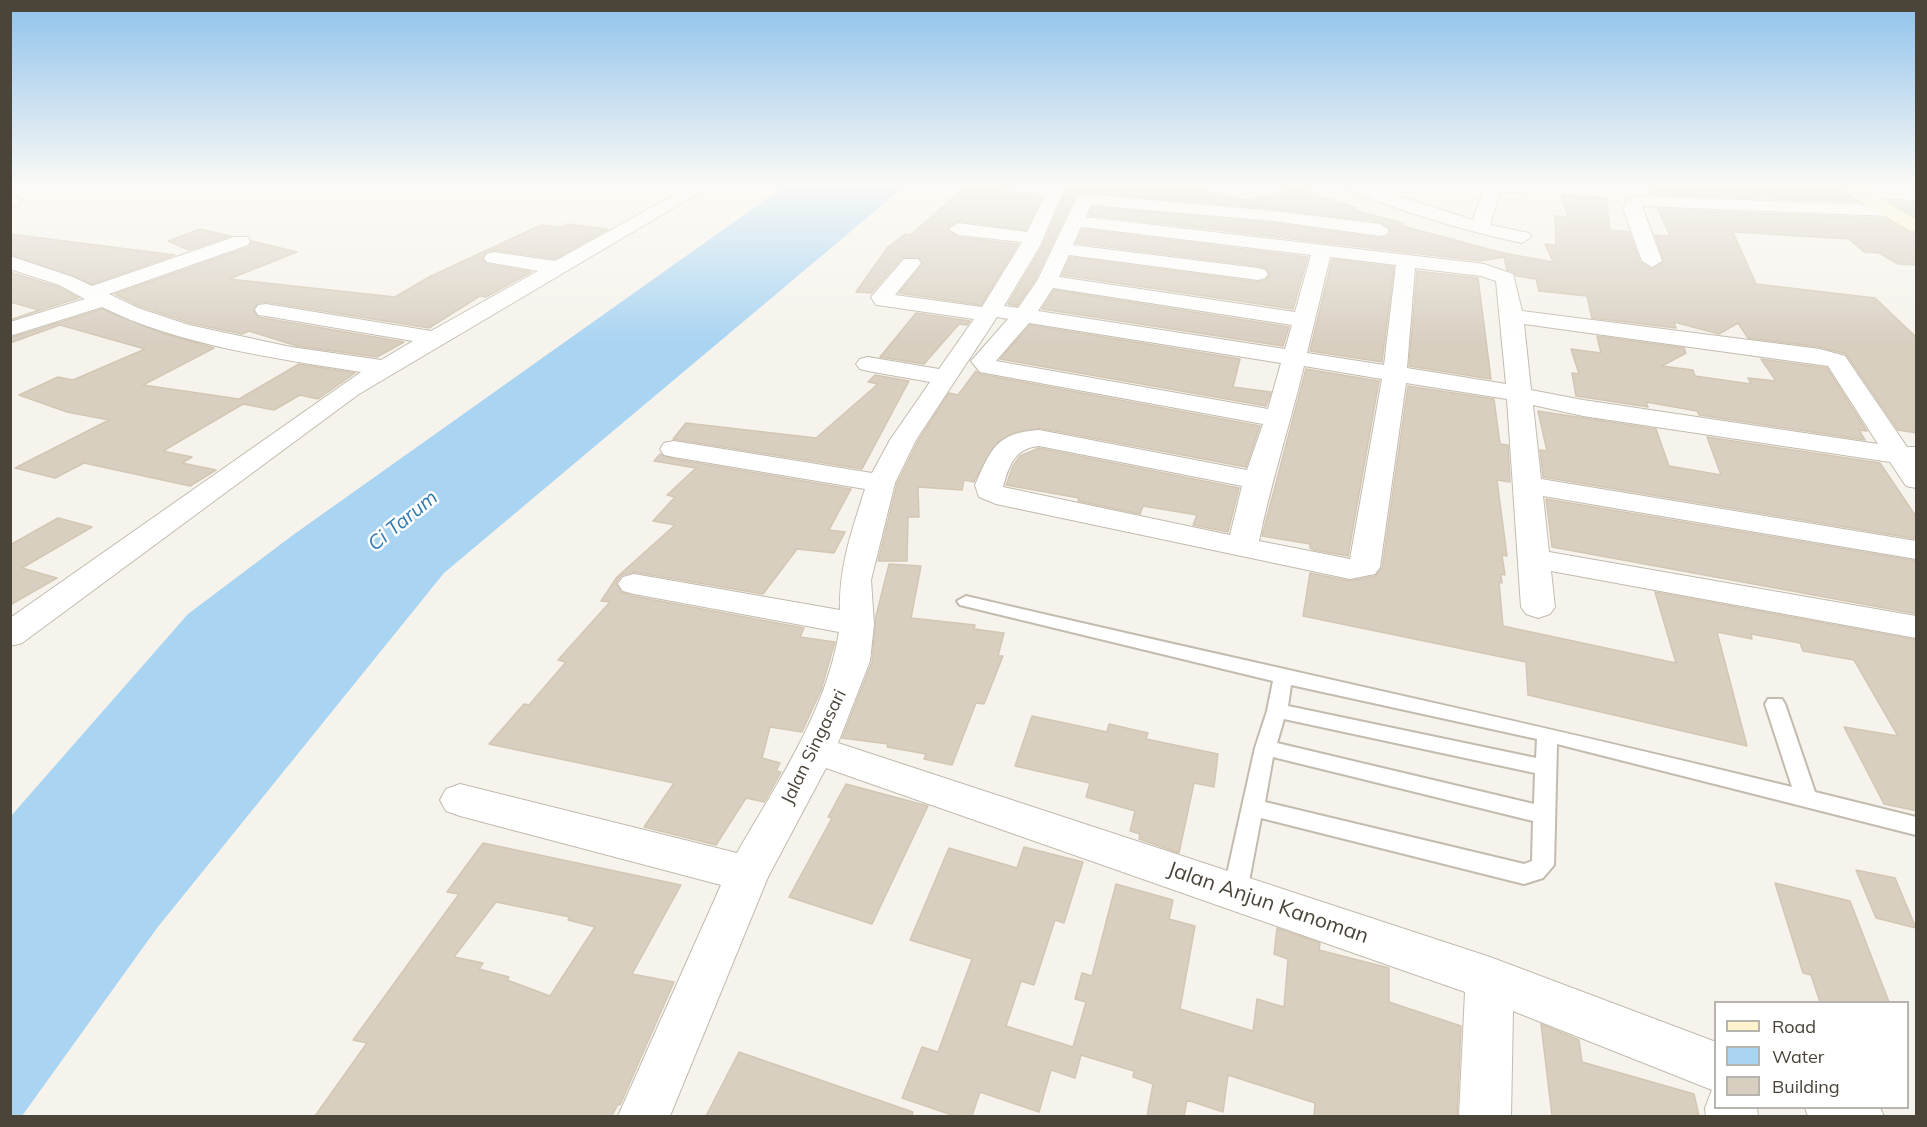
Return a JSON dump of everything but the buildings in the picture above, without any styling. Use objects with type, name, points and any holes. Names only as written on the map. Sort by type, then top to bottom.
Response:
[{"type":"street","points":[[15,627],[350,390],[434,338],[612,238]]},
{"type":"street","points":[[1013,238],[1258,274]]},
{"type":"street","name":"Jalan Singasari","points":[[644,1116],[748,874],[816,750],[852,661],[857,624],[855,580],[881,483],[903,440],[943,377],[1001,313],[1048,243],[1049,238]]},
{"type":"street","points":[[1048,243],[1055,238]]},
{"type":"street","points":[[1214,238],[1406,260],[1501,275],[1508,282],[1512,316],[1509,391],[1527,485],[1538,607]]},
{"type":"street","points":[[1245,311],[1269,238]]},
{"type":"street","points":[[1643,238],[1652,261]]},
{"type":"street","points":[[10,329],[241,241]]},
{"type":"street","points":[[1047,281],[1048,243]]},
{"type":"street","points":[[1242,547],[1257,481],[1278,419],[1322,250]]},
{"type":"street","points":[[494,258],[559,268]]},
{"type":"street","points":[[1257,481],[1039,438],[1023,438],[1007,446],[989,485],[989,491],[1006,498],[1350,569],[1364,567],[1395,374],[1406,260]]},
{"type":"street","points":[[11,262],[66,281],[130,313],[183,330],[291,354],[384,368]]},
{"type":"street","points":[[911,262],[882,297],[884,300],[1001,313],[1509,391],[1604,411],[1906,451]]},
{"type":"street","points":[[1278,419],[984,364],[983,361],[1001,313],[1047,281],[1305,320]]},
{"type":"street","points":[[467,300],[496,304]]},
{"type":"street","points":[[266,310],[434,338]]},
{"type":"street","points":[[1512,316],[1831,358],[1842,365],[1906,451],[1917,480]]},
{"type":"street","points":[[868,364],[943,377]]},
{"type":"street","points":[[674,449],[881,483]]},
{"type":"street","points":[[1527,485],[1917,550]]},
{"type":"street","points":[[1535,560],[1917,627]]},
{"type":"street","points":[[634,584],[857,624]]},
{"type":"street","name":"Jalan Anjun Kanoman","points":[[816,750],[1490,979],[1714,1066]]},
{"type":"street","points":[[460,800],[748,874]]},
{"type":"street","points":[[1485,1116],[1490,979]]},
{"type":"street","points":[[1837,1109],[1857,1116]]},
{"type":"lane","points":[[966,600],[1283,677],[1546,734],[1917,826]]},
{"type":"lane","points":[[1235,892],[1265,748],[1277,711],[1283,677]]},
{"type":"lane","points":[[1775,704],[1806,798]]},
{"type":"lane","points":[[1277,711],[1547,768]]},
{"type":"lane","points":[[1252,807],[1524,874],[1544,865],[1546,734]]},
{"type":"lane","points":[[1265,748],[1546,815]]},
{"type":"water","name":"Ci Tarum","points":[[712,238],[843,238],[444,573],[157,928],[22,1116],[11,1116],[11,816],[188,614],[293,535]]}]
